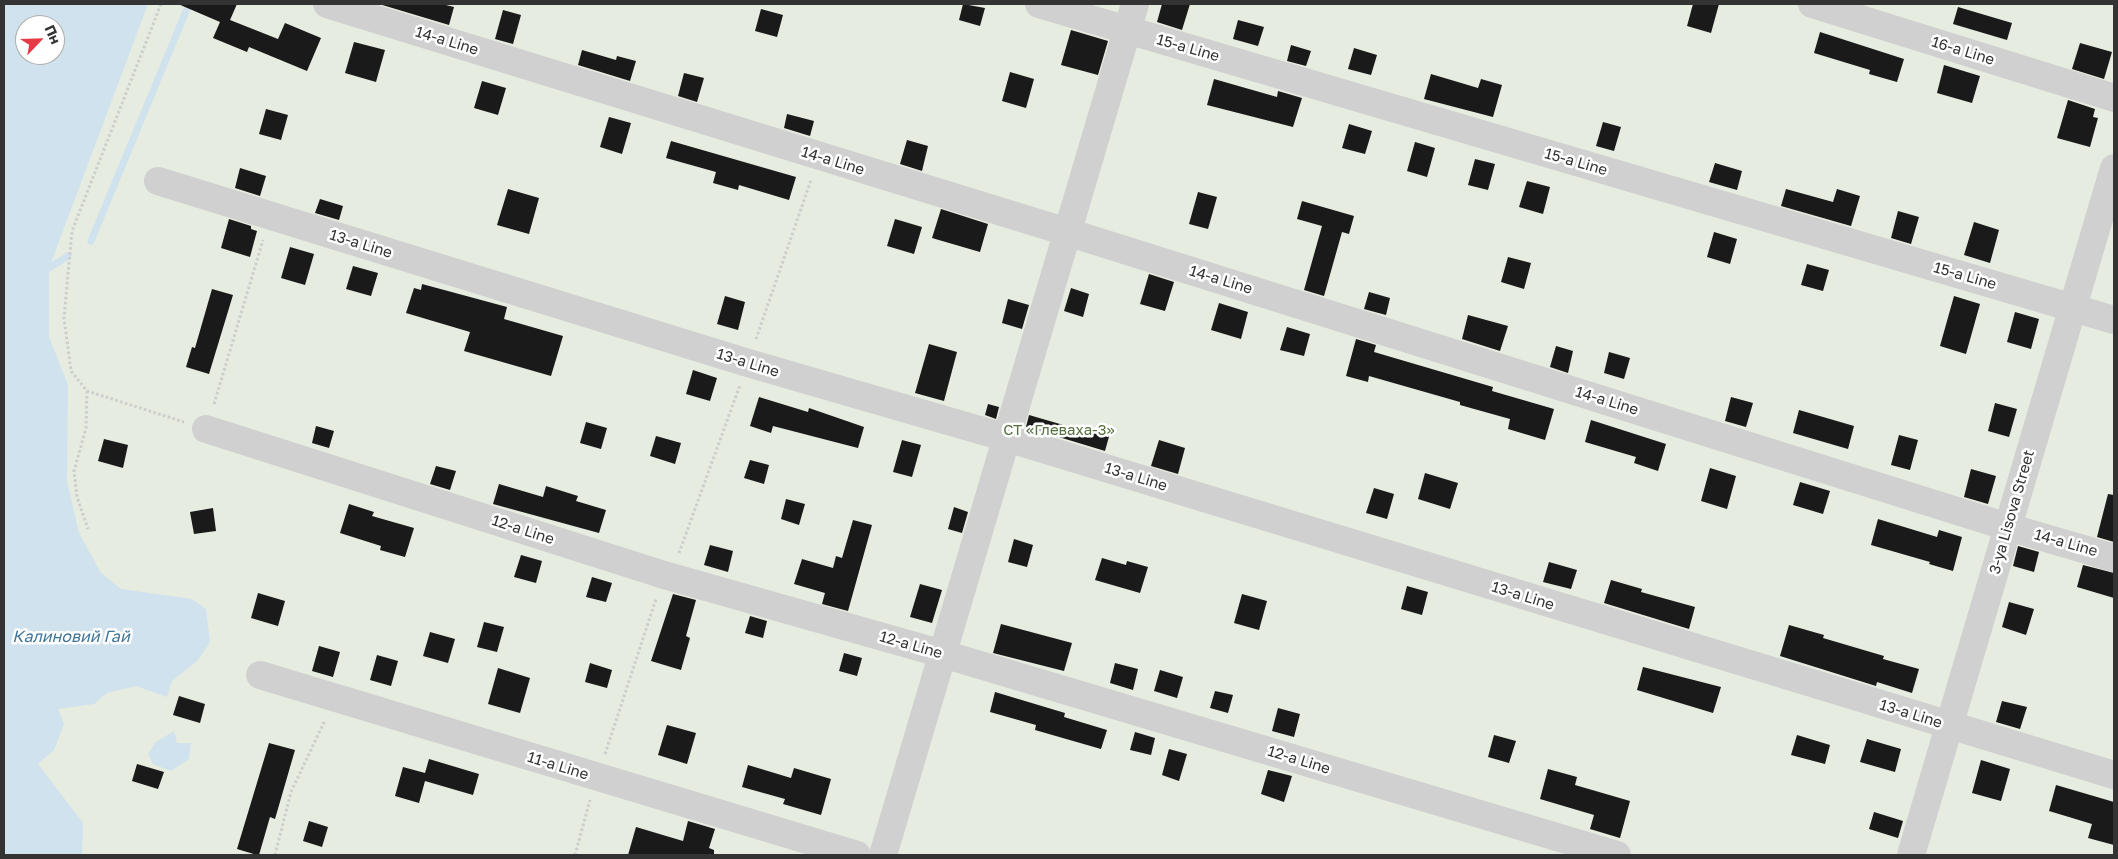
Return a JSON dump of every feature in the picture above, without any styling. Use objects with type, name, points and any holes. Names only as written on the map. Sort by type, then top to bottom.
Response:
[{"type":"street","name":"14-a Line","points":[[327,4],[818,157],[1067,232],[2008,527],[2114,558]]},
{"type":"street","name":"15-a Line","points":[[1039,4],[2114,320]]},
{"type":"street","points":[[883,855],[1135,4]]},
{"type":"street","name":"16-a Line","points":[[1812,4],[2114,98]]},
{"type":"street","name":"3-ya Lisova Street","points":[[1912,855],[2114,168]]},
{"type":"street","name":"13-a Line","points":[[158,180],[748,363],[1007,438],[2114,775]]},
{"type":"street","name":"12-a Line","points":[[206,429],[664,575],[943,654],[1617,855]]},
{"type":"street","name":"11-a Line","points":[[260,675],[334,696],[596,778],[857,855]]},
{"type":"path","points":[[161,4],[72,231],[64,318],[71,371],[87,391],[206,429],[270,216]]},
{"type":"path","points":[[575,855],[596,778],[664,575],[678,558],[748,363],[818,157]]},
{"type":"path","points":[[87,391],[86,428],[74,472],[77,497],[88,529]]},
{"type":"path","points":[[275,855],[291,792],[320,734],[334,696]]},
{"type":"green space","name":"СТ «Глеваха-3»","points":[[4,4],[2114,4],[2114,855],[4,855]]},
{"type":"water","name":"Калиновий Гай","points":[[4,4],[148,4],[49,268],[49,337],[68,385],[67,481],[79,533],[101,573],[121,589],[192,599],[206,609],[210,642],[198,660],[172,681],[167,697],[136,686],[107,693],[94,704],[58,709],[64,724],[54,750],[38,764],[83,823],[82,855],[4,855]]},
{"type":"water","points":[[174,731],[177,743],[191,743],[189,759],[171,771],[153,764],[148,754],[156,742]]},
{"type":"building","points":[[178,4],[237,4],[230,20],[278,39],[285,23],[321,38],[307,71],[249,47],[247,52],[213,38],[220,22]]},
{"type":"building","points":[[379,4],[442,4],[454,7],[449,25]]},
{"type":"building","points":[[963,4],[985,8],[980,26],[959,20]]},
{"type":"building","points":[[1162,4],[1190,4],[1182,30],[1157,22]]},
{"type":"building","points":[[1693,4],[1719,4],[1711,33],[1687,26]]},
{"type":"building","points":[[1958,7],[2012,23],[2007,40],[1953,24]]},
{"type":"building","points":[[761,9],[783,15],[777,37],[755,31]]},
{"type":"building","points":[[503,10],[521,15],[513,44],[495,39]]},
{"type":"building","points":[[1238,20],[1264,27],[1258,46],[1233,39]]},
{"type":"building","points":[[1071,30],[1108,41],[1098,75],[1061,65]]},
{"type":"building","points":[[1820,32],[1904,59],[1897,82],[1869,74],[1870,70],[1814,53]]},
{"type":"building","points":[[354,42],[385,50],[376,82],[345,73]]},
{"type":"building","points":[[2080,43],[2112,52],[2104,79],[2072,69]]},
{"type":"building","points":[[1291,45],[1311,51],[1306,66],[1287,61]]},
{"type":"building","points":[[1354,48],[1377,55],[1371,75],[1348,69]]},
{"type":"building","points":[[582,50],[616,60],[617,56],[636,61],[630,81],[578,65]]},
{"type":"building","points":[[1944,65],[1980,76],[1972,103],[1937,93]]},
{"type":"building","points":[[1010,72],[1034,79],[1026,108],[1002,101]]},
{"type":"building","points":[[684,73],[704,78],[697,102],[678,96]]},
{"type":"building","points":[[1431,74],[1478,88],[1481,79],[1502,85],[1493,117],[1424,99]]},
{"type":"building","points":[[1214,79],[1277,97],[1278,91],[1302,98],[1293,127],[1207,105]]},
{"type":"building","points":[[482,81],[506,88],[498,115],[474,108]]},
{"type":"building","points":[[2068,100],[2095,109],[2093,117],[2098,118],[2090,147],[2057,138]]},
{"type":"building","points":[[266,109],[288,115],[281,140],[259,134]]},
{"type":"building","points":[[787,114],[814,121],[810,136],[784,128]]},
{"type":"building","points":[[609,117],[631,123],[622,154],[600,147]]},
{"type":"building","points":[[1603,122],[1621,127],[1614,151],[1596,146]]},
{"type":"building","points":[[1349,124],[1372,131],[1365,154],[1342,148]]},
{"type":"building","points":[[907,140],[928,146],[922,171],[900,164]]},
{"type":"building","points":[[671,141],[796,177],[789,200],[739,185],[738,190],[713,183],[716,172],[666,158]]},
{"type":"building","points":[[1415,142],[1435,148],[1427,177],[1407,171]]},
{"type":"building","points":[[1475,159],[1495,164],[1488,190],[1468,185]]},
{"type":"building","points":[[1715,163],[1742,171],[1737,190],[1709,182]]},
{"type":"building","points":[[240,168],[266,176],[260,196],[235,188]]},
{"type":"building","points":[[1527,181],[1550,187],[1543,214],[1519,207]]},
{"type":"building","points":[[508,189],[539,198],[529,234],[497,225]]},
{"type":"building","points":[[1786,189],[1833,202],[1837,189],[1860,196],[1851,226],[1781,206]]},
{"type":"building","points":[[1198,192],[1217,197],[1208,229],[1189,224]]},
{"type":"building","points":[[320,199],[343,206],[339,220],[315,213]]},
{"type":"building","points":[[1302,201],[1354,216],[1349,234],[1342,232],[1324,296],[1304,290],[1322,226],[1297,219]]},
{"type":"building","points":[[941,209],[988,224],[980,252],[932,238]]},
{"type":"building","points":[[1898,211],[1919,217],[1911,244],[1891,238]]},
{"type":"building","points":[[229,219],[251,226],[251,229],[257,231],[250,257],[221,248]]},
{"type":"building","points":[[895,219],[922,227],[914,254],[887,246]]},
{"type":"building","points":[[1974,222],[1999,230],[1990,263],[1964,255]]},
{"type":"building","points":[[1714,232],[1737,239],[1730,264],[1707,257]]},
{"type":"building","points":[[290,247],[314,254],[305,285],[281,278]]},
{"type":"building","points":[[1508,257],[1531,263],[1524,289],[1501,282]]},
{"type":"building","points":[[1807,264],[1829,270],[1823,291],[1801,285]]},
{"type":"building","points":[[353,266],[378,273],[371,296],[346,289]]},
{"type":"building","points":[[1149,274],[1174,282],[1165,311],[1140,304]]},
{"type":"building","points":[[422,284],[507,307],[504,319],[563,336],[551,376],[464,351],[470,332],[406,313],[414,288],[421,290]]},
{"type":"building","points":[[1071,288],[1089,294],[1083,317],[1064,311]]},
{"type":"building","points":[[212,289],[233,295],[209,374],[186,367],[192,347],[195,348]]},
{"type":"building","points":[[1369,292],[1390,298],[1386,315],[1364,309]]},
{"type":"building","points":[[725,296],[745,302],[738,330],[717,324]]},
{"type":"building","points":[[1954,296],[1980,304],[1966,354],[1940,346]]},
{"type":"building","points":[[1008,299],[1029,305],[1022,329],[1002,323]]},
{"type":"building","points":[[1219,303],[1248,312],[1241,339],[1211,330]]},
{"type":"building","points":[[2015,312],[2039,319],[2031,349],[2007,342]]},
{"type":"building","points":[[1468,315],[1508,326],[1500,351],[1462,339]]},
{"type":"building","points":[[1287,327],[1310,334],[1304,356],[1280,350]]},
{"type":"building","points":[[1356,339],[1376,345],[1374,352],[1493,387],[1492,391],[1554,409],[1545,440],[1508,429],[1510,419],[1460,405],[1460,402],[1369,376],[1368,382],[1346,376]]},
{"type":"building","points":[[929,344],[957,352],[944,401],[915,393]]},
{"type":"building","points":[[1556,346],[1573,351],[1568,373],[1550,367]]},
{"type":"building","points":[[1609,352],[1630,358],[1624,379],[1604,373]]},
{"type":"building","points":[[693,370],[717,378],[710,401],[686,394]]},
{"type":"building","points":[[759,397],[808,412],[809,408],[864,427],[858,448],[773,426],[771,433],[750,426]]},
{"type":"building","points":[[1731,397],[1753,403],[1746,427],[1725,421]]},
{"type":"building","points":[[1995,403],[2017,409],[2009,437],[1988,431]]},
{"type":"building","points":[[988,404],[999,407],[996,419],[985,415]]},
{"type":"building","points":[[1799,410],[1854,426],[1848,449],[1793,433]]},
{"type":"building","points":[[1029,415],[1084,431],[1086,426],[1110,433],[1105,451],[1026,427]]},
{"type":"building","points":[[1591,420],[1666,444],[1658,471],[1634,463],[1636,457],[1585,442]]},
{"type":"building","points":[[586,422],[607,428],[601,449],[580,443]]},
{"type":"building","points":[[316,426],[334,431],[329,448],[312,443]]},
{"type":"building","points":[[1899,435],[1918,440],[1910,470],[1891,465]]},
{"type":"building","points":[[656,436],[681,443],[675,464],[650,456]]},
{"type":"building","points":[[104,439],[128,445],[123,468],[98,461]]},
{"type":"building","points":[[902,440],[921,445],[912,477],[893,472]]},
{"type":"building","points":[[1159,440],[1185,448],[1178,474],[1151,466]]},
{"type":"building","points":[[750,460],[769,465],[764,484],[744,478]]},
{"type":"building","points":[[436,466],[456,471],[450,490],[430,484]]},
{"type":"building","points":[[1710,468],[1736,476],[1727,509],[1701,501]]},
{"type":"building","points":[[1971,469],[1996,476],[1988,504],[1964,497]]},
{"type":"building","points":[[1425,473],[1458,483],[1450,509],[1418,499]]},
{"type":"building","points":[[1800,482],[1830,491],[1823,514],[1793,505]]},
{"type":"building","points":[[499,484],[543,497],[546,486],[578,496],[576,501],[606,510],[599,533],[493,504]]},
{"type":"building","points":[[1374,488],[1394,494],[1387,519],[1366,513]]},
{"type":"building","points":[[2108,494],[2114,495],[2114,542],[2097,537]]},
{"type":"building","points":[[786,499],[805,504],[799,525],[781,519]]},
{"type":"building","points":[[349,504],[374,512],[372,516],[414,528],[405,557],[380,550],[381,546],[340,533]]},
{"type":"building","points":[[954,507],[968,512],[962,533],[948,529]]},
{"type":"building","points":[[213,508],[216,531],[194,534],[190,512]]},
{"type":"building","points":[[1878,519],[1937,537],[1939,530],[1962,537],[1953,571],[1929,564],[1930,562],[1871,545]]},
{"type":"building","points":[[853,520],[872,525],[848,611],[822,604],[825,593],[794,584],[802,559],[833,568],[836,556],[842,558]]},
{"type":"building","points":[[1014,539],[1033,545],[1027,567],[1008,562]]},
{"type":"building","points":[[710,545],[733,551],[728,572],[704,565]]},
{"type":"building","points":[[2018,546],[2039,552],[2034,572],[2013,566]]},
{"type":"building","points":[[521,555],[542,561],[536,583],[514,577]]},
{"type":"building","points":[[1102,558],[1126,565],[1127,561],[1148,567],[1140,593],[1095,580]]},
{"type":"building","points":[[1549,562],[1577,570],[1571,589],[1543,582]]},
{"type":"building","points":[[2083,565],[2114,573],[2114,598],[2077,587]]},
{"type":"building","points":[[592,577],[612,583],[606,602],[586,597]]},
{"type":"building","points":[[1611,580],[1642,589],[1641,592],[1695,607],[1689,629],[1604,603]]},
{"type":"building","points":[[920,584],[942,590],[932,623],[910,617]]},
{"type":"building","points":[[1407,586],[1428,592],[1422,615],[1401,609]]},
{"type":"building","points":[[258,593],[285,601],[278,626],[251,618]]},
{"type":"building","points":[[673,594],[696,600],[686,636],[690,638],[681,670],[651,661]]},
{"type":"building","points":[[1242,594],[1267,601],[1259,630],[1234,623]]},
{"type":"building","points":[[2009,602],[2034,609],[2026,635],[2002,627]]},
{"type":"building","points":[[750,616],[767,621],[763,638],[745,633]]},
{"type":"building","points":[[484,622],[504,627],[497,652],[477,647]]},
{"type":"building","points":[[1001,624],[1072,643],[1064,671],[993,653]]},
{"type":"building","points":[[1789,625],[1824,635],[1823,638],[1884,656],[1883,659],[1919,669],[1912,693],[1877,682],[1876,686],[1780,656]]},
{"type":"building","points":[[430,632],[455,639],[448,663],[423,656]]},
{"type":"building","points":[[319,646],[340,652],[333,677],[312,671]]},
{"type":"building","points":[[844,653],[862,658],[857,676],[839,671]]},
{"type":"building","points":[[377,655],[398,661],[391,686],[370,680]]},
{"type":"building","points":[[590,663],[612,670],[607,688],[585,682]]},
{"type":"building","points":[[1115,663],[1138,669],[1133,690],[1110,683]]},
{"type":"building","points":[[1643,667],[1721,687],[1713,713],[1637,690]]},
{"type":"building","points":[[498,668],[530,678],[520,713],[488,704]]},
{"type":"building","points":[[1160,670],[1183,677],[1177,698],[1154,691]]},
{"type":"building","points":[[1215,691],[1233,695],[1228,713],[1210,708]]},
{"type":"building","points":[[995,692],[1065,713],[1064,717],[1107,730],[1101,749],[1035,730],[1036,725],[990,712]]},
{"type":"building","points":[[179,696],[205,704],[200,723],[173,715]]},
{"type":"building","points":[[2002,701],[2027,707],[2020,729],[1996,722]]},
{"type":"building","points":[[1278,708],[1300,714],[1294,737],[1272,731]]},
{"type":"building","points":[[667,725],[696,733],[687,764],[658,755]]},
{"type":"building","points":[[1135,732],[1155,738],[1151,755],[1130,750]]},
{"type":"building","points":[[1494,735],[1516,741],[1509,763],[1488,757]]},
{"type":"building","points":[[1797,735],[1830,745],[1825,764],[1791,755]]},
{"type":"building","points":[[1867,739],[1901,749],[1895,772],[1860,762]]},
{"type":"building","points":[[269,743],[295,750],[275,819],[270,817],[259,855],[257,855],[237,849]]},
{"type":"building","points":[[1169,749],[1187,754],[1179,781],[1162,775]]},
{"type":"building","points":[[429,759],[479,774],[473,795],[425,781],[419,803],[395,796],[403,767],[425,773]]},
{"type":"building","points":[[1981,760],[2010,769],[2001,801],[1972,793]]},
{"type":"building","points":[[137,764],[164,772],[158,789],[132,781]]},
{"type":"building","points":[[748,765],[791,778],[794,768],[831,779],[821,815],[783,804],[785,799],[742,787]]},
{"type":"building","points":[[1548,769],[1577,777],[1575,785],[1630,801],[1620,838],[1590,829],[1594,815],[1540,799]]},
{"type":"building","points":[[1268,770],[1292,776],[1284,802],[1261,794]]},
{"type":"building","points":[[2056,785],[2114,802],[2114,845],[2088,838],[2092,824],[2049,811]]},
{"type":"building","points":[[1874,812],[1903,821],[1898,838],[1869,829]]},
{"type":"building","points":[[309,821],[328,827],[322,847],[303,841]]},
{"type":"building","points":[[688,821],[715,829],[709,848],[714,850],[714,855],[628,855],[636,827],[683,841]]},
{"type":"waterway","points":[[91,241],[189,4]]},
{"type":"waterway","points":[[49,268],[68,256]]}]
